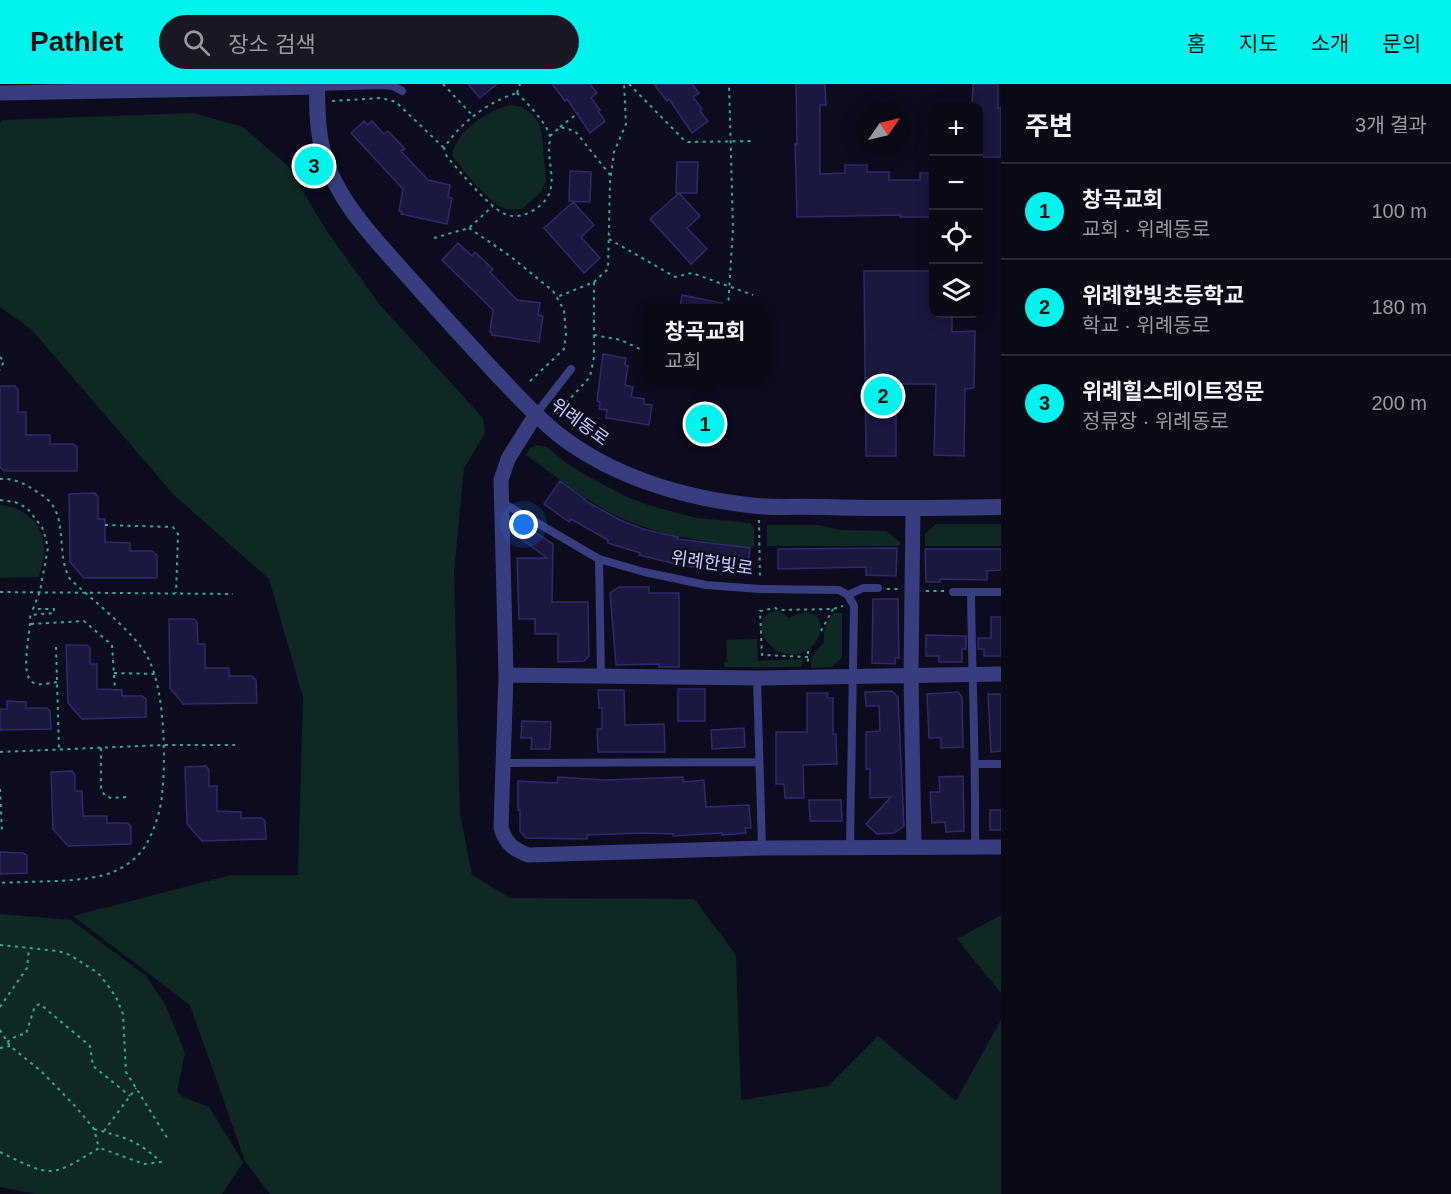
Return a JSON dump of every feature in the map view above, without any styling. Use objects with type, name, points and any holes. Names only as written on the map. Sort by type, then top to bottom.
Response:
[{"type":"street","points":[[0,93],[317,91]]},
{"type":"street","name":"위례동로","points":[[317,91],[321,145],[342,194],[372,234],[515,394],[542,419],[589,455],[623,473],[693,495],[759,506],[1001,507]]},
{"type":"street","points":[[542,419],[508,459],[501,480],[507,675],[501,828],[505,840],[514,849],[528,855],[762,848],[1001,847]]},
{"type":"street","points":[[913,508],[910,675],[914,847]]},
{"type":"street","points":[[507,675],[757,678],[1001,674]]},
{"type":"lane","points":[[317,91],[383,85],[393,86],[402,91]]},
{"type":"lane","points":[[542,419],[571,369]]},
{"type":"lane","name":"위례한빛로","points":[[503,503],[599,559],[644,572],[706,585],[760,590],[839,590],[848,596]]},
{"type":"lane","points":[[599,559],[601,676]]},
{"type":"lane","points":[[850,847],[854,606],[848,596],[863,588],[878,588]]},
{"type":"lane","points":[[953,592],[1001,592]]},
{"type":"lane","points":[[971,592],[976,764],[975,846]]},
{"type":"lane","points":[[757,678],[762,848]]},
{"type":"lane","points":[[503,763],[758,762]]},
{"type":"lane","points":[[976,764],[1001,764]]},
{"type":"path","points":[[443,84],[473,116]]},
{"type":"path","points":[[517,93],[520,84]]},
{"type":"path","points":[[556,297],[594,282],[608,269],[611,176],[614,153],[626,123],[624,84]]},
{"type":"path","points":[[629,84],[683,140],[688,142],[754,141]]},
{"type":"path","points":[[728,304],[733,228],[729,84]]},
{"type":"path","points":[[317,91],[381,98],[396,102],[444,148],[447,157],[493,206],[508,216],[523,216],[549,196],[552,182],[550,136],[539,118],[517,93]]},
{"type":"path","points":[[444,148],[473,116],[504,97],[517,93]]},
{"type":"path","points":[[550,136],[578,113]]},
{"type":"path","points":[[560,127],[575,131],[611,176]]},
{"type":"path","points":[[434,238],[469,228],[493,206]]},
{"type":"path","points":[[469,228],[510,256],[553,291],[564,310],[566,334],[564,350],[515,394]]},
{"type":"path","points":[[609,239],[675,277],[692,273],[753,295]]},
{"type":"path","points":[[542,419],[590,377],[594,357],[594,282]]},
{"type":"path","points":[[594,335],[621,340],[642,350]]},
{"type":"path","points":[[0,357],[3,361],[0,370]]},
{"type":"path","points":[[0,479],[6,478],[25,484],[45,496],[54,507],[60,528],[64,569],[70,579],[136,640],[147,656],[155,674],[164,745],[162,797],[147,843],[133,859],[115,872],[100,878],[0,883]]},
{"type":"path","points":[[0,500],[15,502],[27,508],[42,527],[48,548],[40,591],[33,609],[54,609],[54,613],[30,615],[26,660],[27,677],[32,683],[57,682]]},
{"type":"path","points":[[759,506],[760,590]]},
{"type":"path","points":[[105,525],[173,527],[178,534],[176,593]]},
{"type":"path","points":[[878,588],[953,592]]},
{"type":"path","points":[[0,592],[233,594]]},
{"type":"path","points":[[808,651],[808,657],[762,655],[760,611],[775,608],[779,610],[833,609],[821,631]]},
{"type":"path","points":[[31,624],[84,621],[112,645],[115,690]]},
{"type":"path","points":[[56,647],[59,749]]},
{"type":"path","points":[[114,673],[155,674]]},
{"type":"path","points":[[0,752],[164,745],[235,745]]},
{"type":"path","points":[[100,748],[101,789],[105,796],[111,798],[127,797]]},
{"type":"path","points":[[0,789],[3,833]]},
{"type":"path","points":[[0,945],[58,951],[98,973],[116,997],[123,1014],[125,1066],[169,1141]]},
{"type":"path","points":[[0,1007],[27,968],[28,948]]},
{"type":"path","points":[[7,1042],[18,1035],[26,1034],[35,1006],[40,1004],[90,1046],[93,1066],[130,1096]]},
{"type":"path","points":[[0,1030],[10,1046],[40,1071],[76,1107],[94,1129],[99,1148]]},
{"type":"path","points":[[0,1048],[10,1046]]},
{"type":"path","points":[[103,1132],[136,1088]]},
{"type":"path","points":[[94,1129],[134,1140],[147,1148],[161,1162],[144,1164],[99,1148]]},
{"type":"path","points":[[0,1152],[40,1171],[50,1173],[71,1165],[99,1148]]},
{"type":"green space","points":[[510,105],[522,107],[532,114],[539,124],[542,135],[546,181],[541,192],[522,209],[507,209],[492,201],[452,156],[459,139],[474,123]]},
{"type":"green space","points":[[193,113],[243,127],[288,166],[326,230],[379,304],[483,418],[485,433],[464,468],[454,571],[460,814],[472,875],[510,898],[694,899],[736,955],[741,1100],[828,1086],[878,1036],[956,1101],[1001,1020],[1001,1194],[270,1194],[245,1161],[190,1005],[73,916],[231,875],[298,875],[303,697],[269,579],[174,495],[32,330],[0,307],[0,123],[3,120]]},
{"type":"green space","points":[[537,445],[547,447],[587,476],[629,498],[697,518],[750,523],[754,528],[754,547],[716,543],[663,533],[613,514],[579,494],[526,455],[530,448]]},
{"type":"green space","points":[[0,505],[24,513],[40,531],[44,551],[39,577],[0,578]]},
{"type":"green space","points":[[936,524],[1001,524],[1001,546],[925,546],[925,534]]},
{"type":"green space","points":[[767,525],[819,525],[839,530],[886,531],[900,542],[900,546],[767,546]]},
{"type":"green space","points":[[779,611],[789,618],[802,613],[817,616],[820,629],[814,644],[799,654],[788,654],[771,646],[762,631],[762,623],[766,616]]},
{"type":"green space","points":[[833,613],[842,613],[842,658],[831,667],[811,668],[811,658],[824,642],[824,631]]},
{"type":"green space","points":[[757,639],[758,661],[803,659],[802,665],[799,667],[725,667],[724,662],[727,662],[726,640]]},
{"type":"green space","points":[[0,914],[71,920],[145,975],[166,1006],[185,1053],[177,1091],[183,1097],[209,1107],[243,1162],[222,1194],[36,1194],[0,1187]]},
{"type":"green space","points":[[1001,915],[1001,993],[957,939]]},
{"type":"building","points":[[468,84],[497,84],[480,98]]},
{"type":"building","points":[[552,84],[590,84],[597,93],[591,98],[605,121],[590,133],[567,99],[565,101]]},
{"type":"building","points":[[654,84],[692,84],[699,93],[693,97],[708,121],[692,133],[669,99],[667,101]]},
{"type":"building","points":[[796,84],[825,84],[826,105],[820,105],[820,174],[845,173],[845,165],[867,165],[867,172],[889,172],[889,180],[920,180],[920,173],[929,173],[929,217],[900,217],[900,215],[797,217],[795,144],[797,144]]},
{"type":"building","points":[[973,84],[998,84],[998,108],[1001,108],[1001,157],[983,157],[983,102],[972,102]]},
{"type":"building","points":[[364,121],[367,125],[372,121],[384,134],[388,131],[405,149],[401,151],[428,180],[450,185],[448,197],[452,198],[447,224],[401,214],[402,212],[399,211],[403,189],[351,133]]},
{"type":"building","points":[[677,162],[698,162],[697,193],[676,193]]},
{"type":"building","points":[[570,171],[591,172],[590,202],[569,201]]},
{"type":"building","points":[[679,193],[700,216],[687,228],[707,249],[691,264],[650,219]]},
{"type":"building","points":[[573,202],[594,225],[581,237],[600,258],[584,273],[544,228]]},
{"type":"building","points":[[458,243],[472,256],[475,252],[493,269],[490,272],[517,300],[540,303],[538,315],[543,316],[539,342],[492,335],[490,332],[493,310],[442,260]]},
{"type":"building","points":[[864,271],[929,271],[929,318],[952,318],[952,332],[975,331],[974,388],[965,389],[964,456],[934,455],[936,384],[896,384],[896,456],[866,456]]},
{"type":"building","points":[[682,295],[722,303],[722,304],[681,304]]},
{"type":"building","points":[[603,354],[626,358],[625,365],[628,366],[625,385],[633,387],[631,397],[644,399],[644,404],[652,405],[649,425],[606,418],[607,410],[599,409],[600,402],[597,401]]},
{"type":"building","points":[[0,386],[15,386],[18,390],[18,412],[26,412],[26,435],[50,435],[50,444],[73,444],[77,447],[77,471],[4,471],[0,467]]},
{"type":"building","points":[[560,481],[584,500],[620,520],[643,529],[678,537],[677,539],[750,548],[747,573],[672,563],[639,555],[640,553],[608,543],[608,540],[571,519],[569,522],[544,504]]},
{"type":"building","points":[[95,493],[98,497],[98,519],[105,519],[105,542],[130,543],[130,551],[152,551],[157,555],[157,578],[84,578],[70,562],[69,494]]},
{"type":"building","points":[[532,530],[553,544],[552,602],[588,602],[589,656],[584,661],[558,662],[558,634],[535,634],[535,619],[519,619],[517,558],[547,558],[520,538]]},
{"type":"building","points":[[897,548],[896,576],[866,575],[866,567],[778,569],[778,549]]},
{"type":"building","points":[[925,549],[1001,549],[1001,570],[987,571],[987,580],[940,579],[940,582],[926,582]]},
{"type":"building","points":[[619,587],[649,587],[649,593],[679,593],[679,667],[659,667],[659,664],[616,665],[610,593]]},
{"type":"building","points":[[873,599],[898,599],[899,658],[895,658],[895,664],[872,663]]},
{"type":"building","points":[[991,617],[1001,617],[1001,656],[984,656],[984,649],[978,649],[978,638],[991,638]]},
{"type":"building","points":[[169,619],[194,619],[197,622],[198,644],[205,644],[205,668],[229,668],[229,676],[252,676],[256,680],[257,703],[183,704],[170,688]]},
{"type":"building","points":[[926,635],[966,636],[966,649],[962,649],[962,662],[939,662],[939,656],[926,656]]},
{"type":"building","points":[[66,645],[87,645],[90,648],[90,664],[97,664],[97,689],[122,690],[122,696],[142,696],[146,699],[146,717],[82,719],[68,703]]},
{"type":"building","points":[[678,689],[705,689],[705,721],[678,721]]},
{"type":"building","points":[[598,690],[624,690],[625,725],[664,724],[665,752],[598,752],[597,729],[602,729],[602,708],[599,708]]},
{"type":"building","points":[[892,691],[898,697],[904,826],[894,833],[877,834],[866,824],[891,797],[870,798],[870,769],[866,769],[866,732],[880,731],[879,706],[866,706],[865,692]]},
{"type":"building","points":[[958,692],[962,697],[963,747],[941,748],[941,738],[929,738],[927,694]]},
{"type":"building","points":[[807,693],[828,693],[827,698],[833,698],[833,734],[836,734],[837,764],[803,765],[804,798],[785,798],[784,784],[776,784],[776,732],[807,732]]},
{"type":"building","points":[[988,694],[1001,694],[1001,751],[991,752]]},
{"type":"building","points":[[7,701],[26,702],[26,708],[47,708],[50,711],[51,729],[0,730],[0,709],[7,709]]},
{"type":"building","points":[[522,721],[551,722],[550,749],[531,749],[532,738],[521,738]]},
{"type":"building","points":[[744,728],[745,747],[712,749],[711,730]]},
{"type":"building","points":[[206,766],[209,770],[209,786],[217,786],[217,811],[241,812],[241,818],[262,818],[265,821],[266,839],[202,841],[187,824],[185,767]]},
{"type":"building","points":[[72,771],[75,775],[75,791],[82,791],[83,816],[107,816],[107,823],[127,823],[131,826],[131,844],[68,846],[53,829],[51,772]]},
{"type":"building","points":[[963,776],[964,831],[946,832],[945,822],[932,823],[930,792],[940,792],[939,777]]},
{"type":"building","points":[[558,777],[605,780],[683,777],[683,782],[704,780],[706,807],[749,805],[751,828],[745,828],[746,833],[722,835],[722,833],[673,836],[673,834],[643,833],[587,835],[587,839],[526,838],[520,831],[518,781],[557,783]]},
{"type":"building","points":[[809,800],[841,800],[842,821],[810,821]]},
{"type":"building","points":[[990,810],[1001,810],[1001,830],[990,830]]},
{"type":"building","points":[[0,852],[27,855],[27,873],[0,874]]},
{"type":"place","name":"위례힐스테이트정문","points":[[314,166]]},
{"type":"place","name":"위례한빛초등학교","points":[[883,396]]},
{"type":"place","name":"창곡교회","points":[[705,424]]}]
